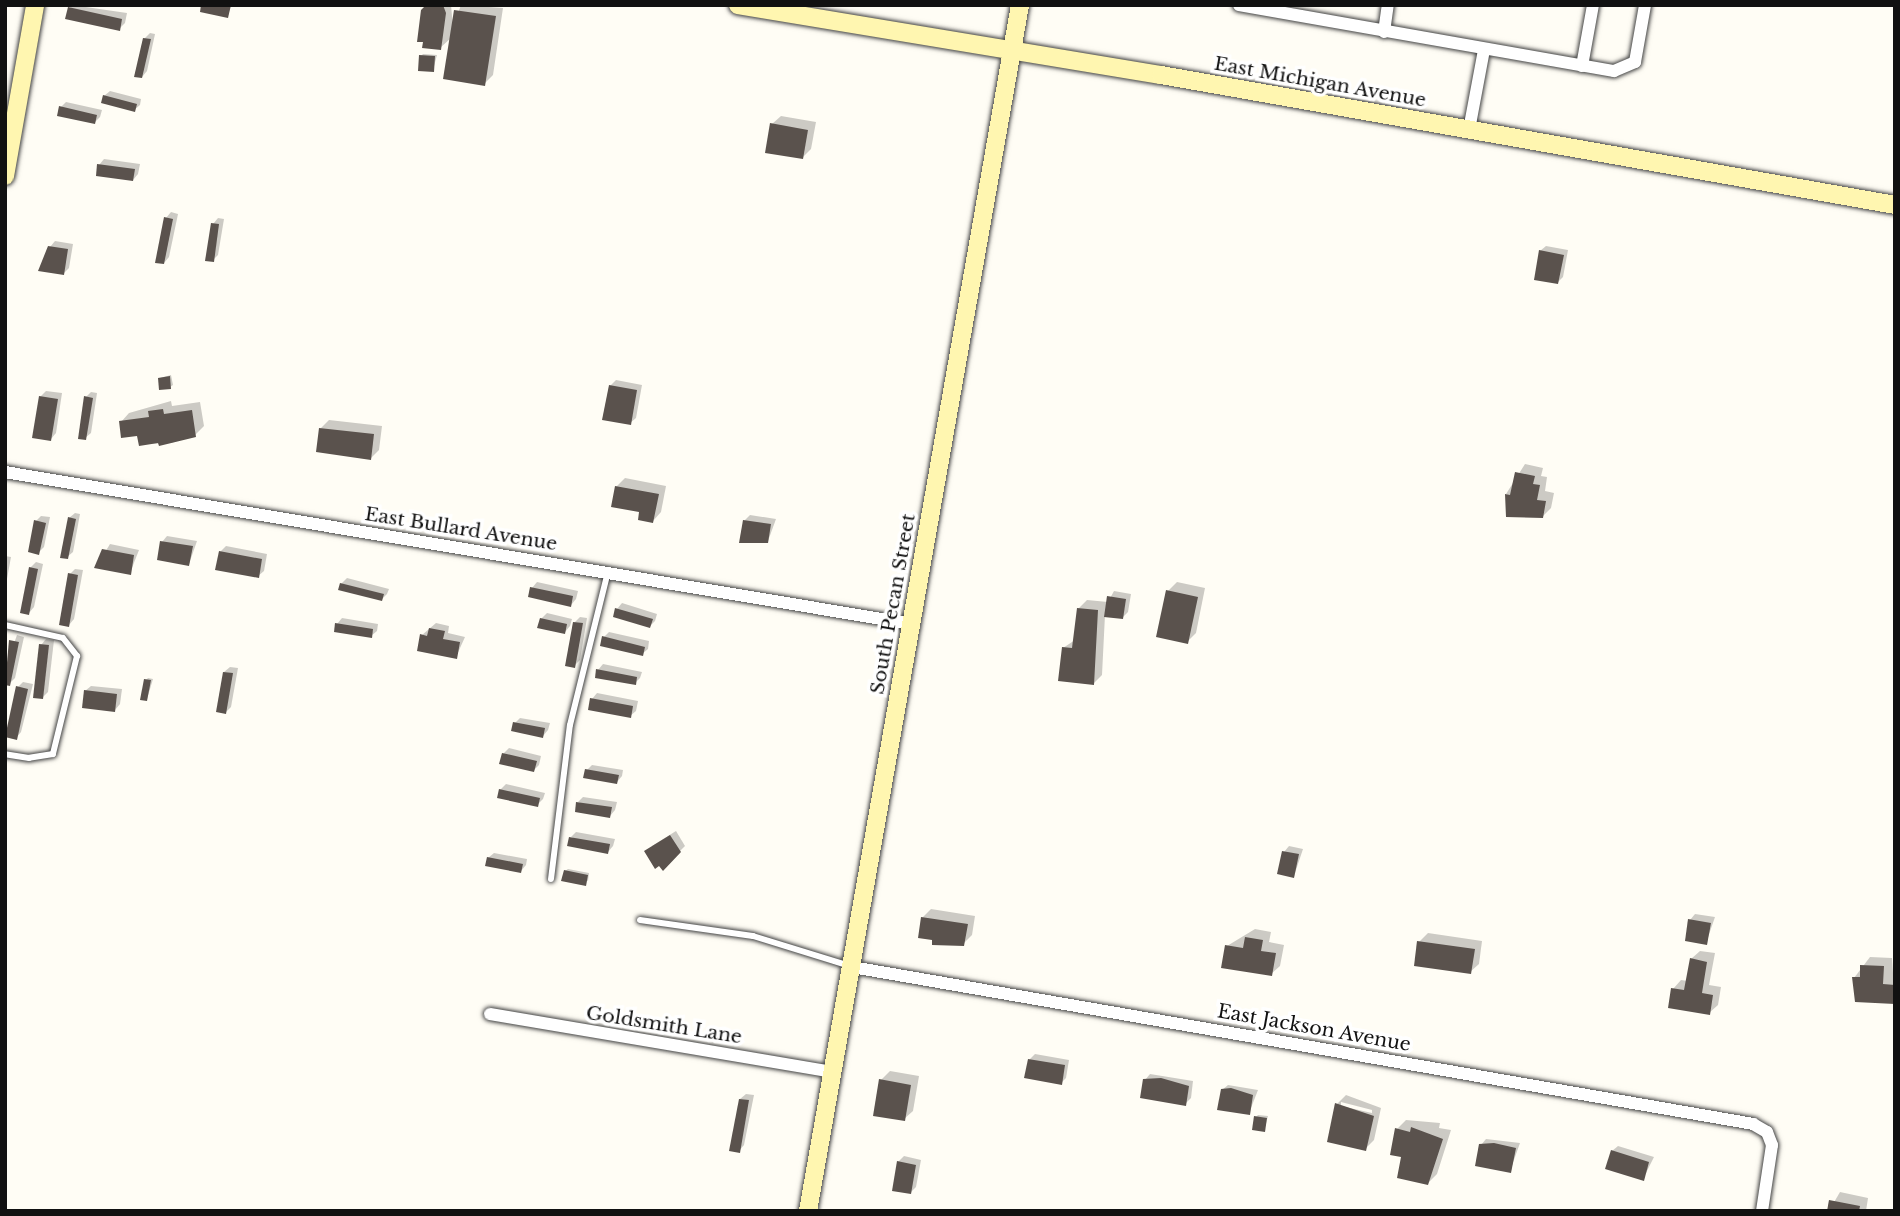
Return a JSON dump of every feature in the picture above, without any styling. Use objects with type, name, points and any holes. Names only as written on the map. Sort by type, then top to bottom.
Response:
[{"type":"street","points":[[5,176],[35,5]]},
{"type":"street","name":"East Michigan Avenue","points":[[738,5],[811,11],[1895,205]]},
{"type":"street","name":"South Pecan Street","points":[[807,1211],[1020,5]]},
{"type":"street","points":[[1238,5],[1614,71],[1635,62],[1645,5]]},
{"type":"street","points":[[1384,32],[1388,5]]},
{"type":"street","points":[[1582,66],[1593,5]]},
{"type":"street","points":[[1469,130],[1484,50]]},
{"type":"street","name":"East Bullard Avenue","points":[[5,472],[911,624]]},
{"type":"street","name":"East Jackson Avenue","points":[[852,967],[1753,1124],[1767,1132],[1771,1163],[1762,1211]]},
{"type":"street","name":"Goldsmith Lane","points":[[490,1014],[832,1072]]},
{"type":"lane","points":[[551,879],[570,725],[608,572]]},
{"type":"lane","points":[[5,625],[64,638],[77,656],[52,754],[29,758],[5,754]]},
{"type":"lane","points":[[640,920],[753,936],[852,967]]},
{"type":"building","points":[[201,5],[231,5],[228,18],[200,12]]},
{"type":"building","points":[[426,5],[443,5],[446,13],[441,50],[422,48],[423,42],[417,42],[421,10]]},
{"type":"building","points":[[68,7],[122,19],[120,31],[65,19]]},
{"type":"building","points":[[454,10],[496,16],[485,86],[443,79]]},
{"type":"building","points":[[143,38],[151,39],[142,78],[134,77]]},
{"type":"building","points":[[419,55],[435,56],[434,72],[418,71]]},
{"type":"building","points":[[103,95],[137,104],[135,112],[101,103]]},
{"type":"building","points":[[59,106],[97,115],[95,124],[57,116]]},
{"type":"building","points":[[770,123],[808,130],[803,159],[765,153]]},
{"type":"building","points":[[97,164],[135,169],[133,181],[96,176]]},
{"type":"building","points":[[164,217],[173,219],[164,264],[155,263]]},
{"type":"building","points":[[211,223],[219,224],[214,262],[205,261]]},
{"type":"building","points":[[48,246],[68,249],[64,275],[38,271]]},
{"type":"building","points":[[1539,250],[1564,255],[1558,284],[1534,280]]},
{"type":"building","points":[[170,376],[171,389],[159,390],[158,378]]},
{"type":"building","points":[[609,385],[637,390],[631,425],[602,420]]},
{"type":"building","points":[[39,396],[58,399],[51,441],[32,438]]},
{"type":"building","points":[[84,396],[93,398],[86,440],[78,439]]},
{"type":"building","points":[[163,409],[164,414],[192,410],[196,437],[159,446],[158,443],[139,446],[137,436],[121,438],[119,421],[149,417],[148,411]]},
{"type":"building","points":[[319,428],[374,434],[371,460],[316,452]]},
{"type":"building","points":[[1515,472],[1535,476],[1533,484],[1540,485],[1537,500],[1546,501],[1543,518],[1506,517],[1505,494],[1510,495]]},
{"type":"building","points":[[615,486],[659,494],[653,523],[638,520],[639,512],[611,507]]},
{"type":"building","points":[[68,517],[76,519],[68,559],[60,558]]},
{"type":"building","points":[[34,520],[46,523],[39,555],[28,552]]},
{"type":"building","points":[[743,520],[771,524],[768,543],[739,543]]},
{"type":"building","points":[[160,541],[193,546],[189,566],[157,560]]},
{"type":"building","points":[[102,549],[134,555],[131,575],[94,568]]},
{"type":"building","points":[[219,551],[262,559],[259,578],[215,570]]},
{"type":"building","points":[[29,567],[38,569],[29,615],[20,613]]},
{"type":"building","points":[[68,573],[78,575],[69,627],[59,625]]},
{"type":"building","points":[[340,583],[384,594],[382,601],[338,590]]},
{"type":"building","points":[[530,587],[573,596],[571,607],[528,597]]},
{"type":"building","points":[[1166,590],[1198,597],[1188,644],[1156,637]]},
{"type":"building","points":[[1107,596],[1126,599],[1123,619],[1104,617]]},
{"type":"building","points":[[615,608],[653,619],[650,628],[613,617]]},
{"type":"building","points":[[1077,608],[1098,610],[1094,685],[1058,681],[1062,647],[1072,648]]},
{"type":"building","points":[[540,618],[567,624],[565,634],[537,628]]},
{"type":"building","points":[[573,622],[583,623],[575,668],[565,666]]},
{"type":"building","points":[[335,623],[373,629],[372,638],[334,632]]},
{"type":"building","points":[[429,628],[445,631],[443,639],[460,642],[457,659],[417,651],[420,634],[427,636]]},
{"type":"building","points":[[602,636],[645,647],[643,656],[600,646]]},
{"type":"building","points":[[9,640],[19,642],[10,686],[5,685]]},
{"type":"building","points":[[39,644],[49,645],[43,699],[33,698]]},
{"type":"building","points":[[596,669],[637,677],[636,685],[595,678]]},
{"type":"building","points":[[223,672],[233,673],[226,714],[216,712]]},
{"type":"building","points":[[144,679],[151,680],[147,701],[140,700]]},
{"type":"building","points":[[16,686],[28,689],[17,740],[5,737]]},
{"type":"building","points":[[84,690],[117,694],[115,712],[82,708]]},
{"type":"building","points":[[590,698],[633,706],[631,718],[588,710]]},
{"type":"building","points":[[513,722],[545,728],[543,738],[511,731]]},
{"type":"building","points":[[502,753],[537,761],[534,772],[499,764]]},
{"type":"building","points":[[585,769],[619,775],[617,784],[583,778]]},
{"type":"building","points":[[499,789],[540,798],[538,807],[497,798]]},
{"type":"building","points":[[576,802],[612,807],[610,818],[575,812]]},
{"type":"building","points":[[670,835],[681,852],[663,871],[659,866],[655,869],[644,851]]},
{"type":"building","points":[[569,837],[610,844],[608,854],[567,846]]},
{"type":"building","points":[[1282,851],[1299,854],[1294,878],[1277,874]]},
{"type":"building","points":[[487,857],[523,864],[521,873],[485,866]]},
{"type":"building","points":[[564,870],[588,875],[586,886],[561,881]]},
{"type":"building","points":[[921,917],[968,924],[964,946],[932,945],[932,940],[918,938]]},
{"type":"building","points":[[1688,919],[1711,923],[1707,945],[1685,941]]},
{"type":"building","points":[[1245,937],[1263,940],[1261,951],[1276,953],[1272,976],[1221,968],[1225,945],[1243,948]]},
{"type":"building","points":[[1417,941],[1475,949],[1471,974],[1414,966]]},
{"type":"building","points":[[1690,958],[1707,962],[1702,993],[1713,995],[1710,1015],[1668,1008],[1671,988],[1684,990]]},
{"type":"building","points":[[1860,965],[1884,966],[1883,984],[1895,985],[1895,1004],[1855,1002],[1852,977],[1860,977]]},
{"type":"building","points":[[1028,1059],[1065,1065],[1062,1085],[1024,1078]]},
{"type":"building","points":[[1161,1078],[1189,1086],[1186,1106],[1140,1098],[1143,1079]]},
{"type":"building","points":[[879,1079],[911,1085],[905,1121],[873,1116]]},
{"type":"building","points":[[1231,1088],[1253,1095],[1250,1115],[1217,1110],[1221,1089]]},
{"type":"building","points":[[739,1099],[749,1100],[740,1153],[729,1151]]},
{"type":"building","points":[[1335,1103],[1374,1116],[1366,1151],[1327,1142]]},
{"type":"building","points":[[1254,1116],[1267,1118],[1265,1132],[1252,1130]]},
{"type":"building","points":[[1411,1127],[1443,1139],[1428,1185],[1397,1178],[1401,1157],[1390,1155],[1395,1128],[1410,1132]]},
{"type":"building","points":[[1494,1143],[1516,1148],[1511,1173],[1475,1166],[1479,1144]]},
{"type":"building","points":[[1611,1150],[1649,1162],[1644,1181],[1605,1169]]},
{"type":"building","points":[[897,1161],[916,1165],[911,1194],[892,1191]]},
{"type":"building","points":[[1829,1200],[1860,1206],[1859,1211],[1827,1211]]}]
